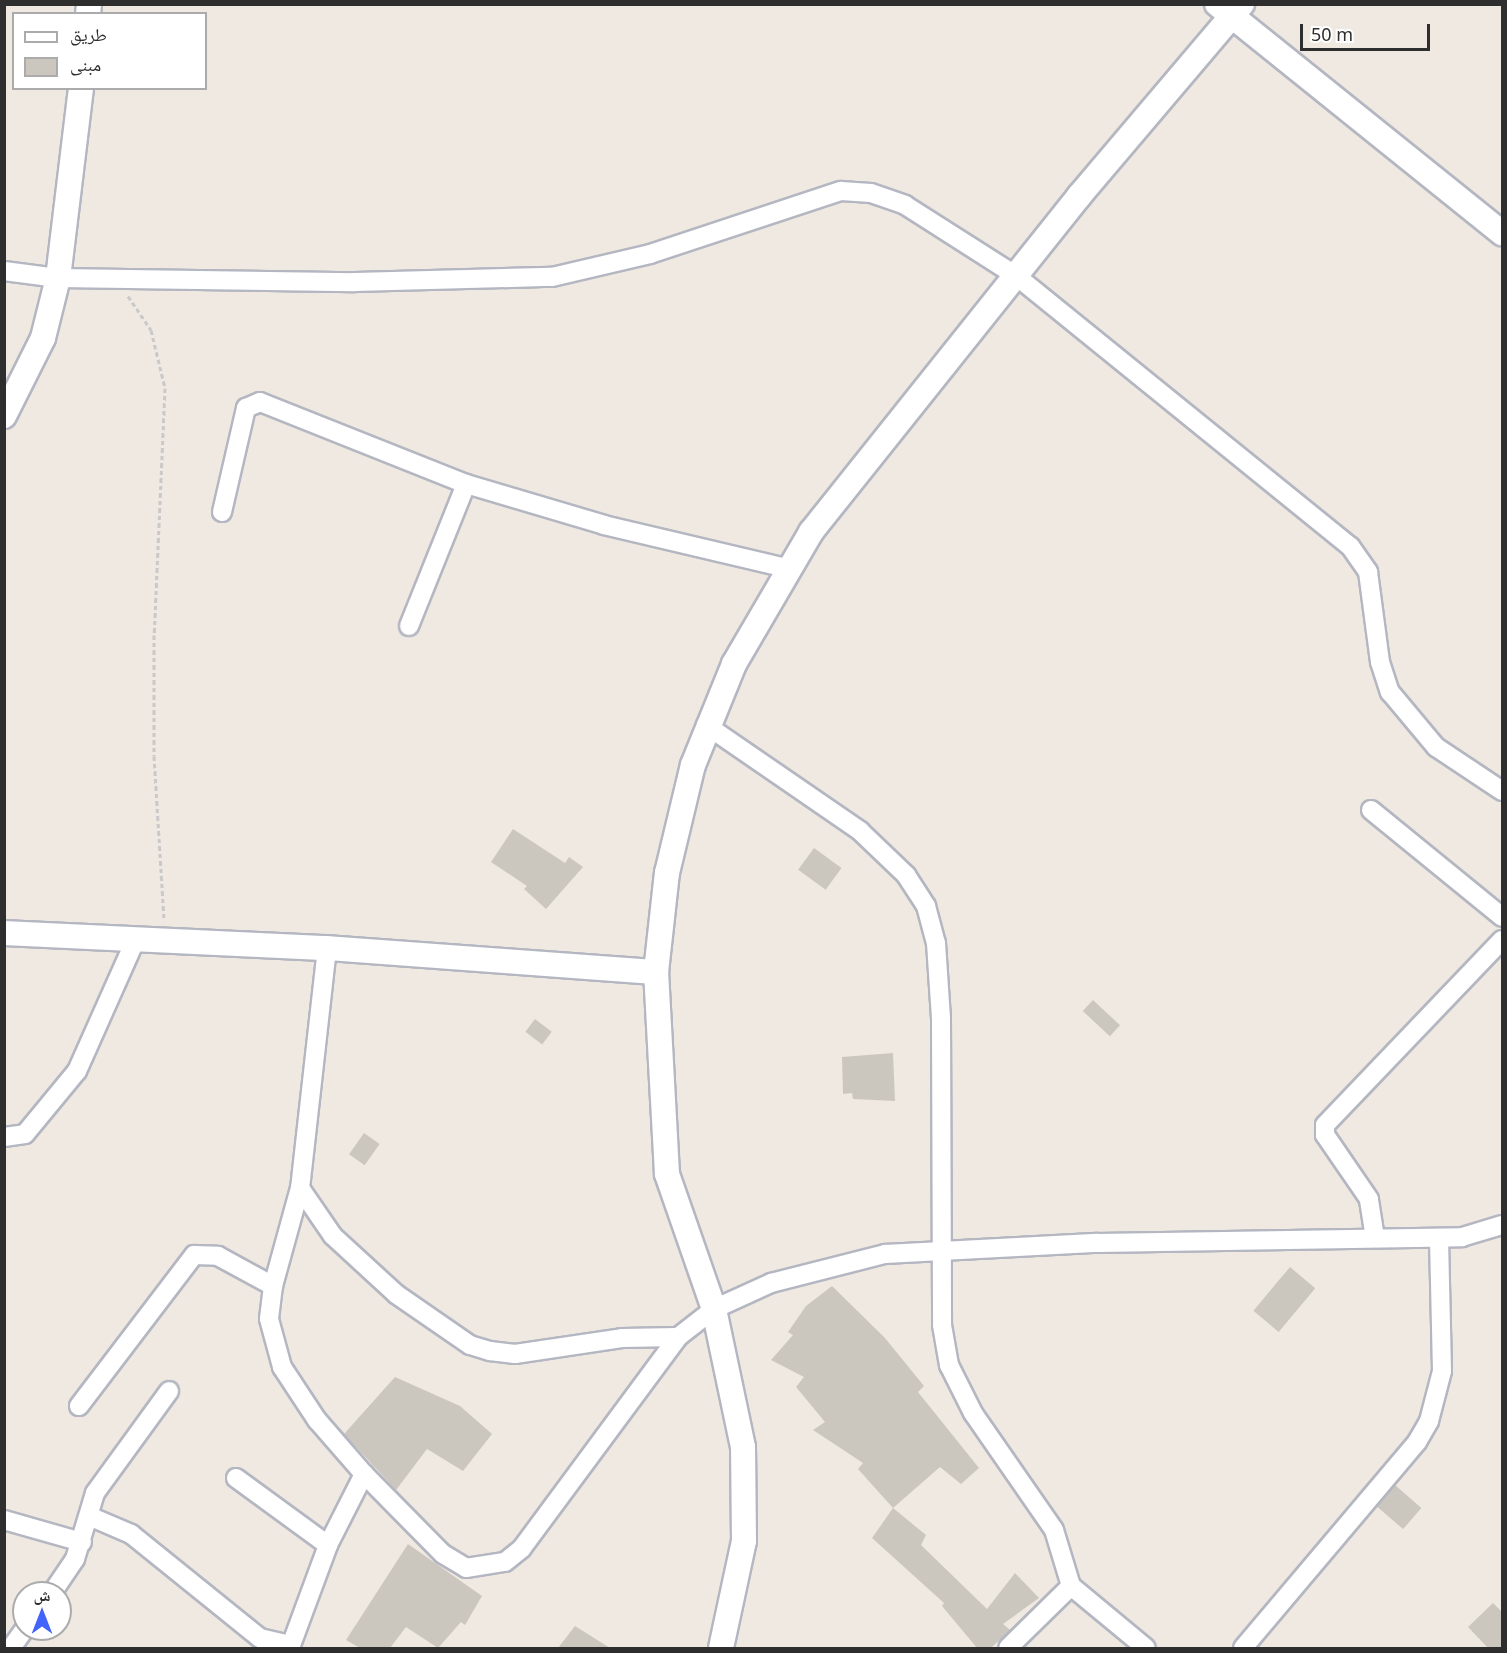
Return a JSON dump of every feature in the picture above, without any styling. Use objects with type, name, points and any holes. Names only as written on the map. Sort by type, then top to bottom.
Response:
[{"type":"street","points":[[721,1648],[744,1541],[746,1492],[743,1447],[714,1309],[667,1174],[656,972],[667,873],[706,725],[786,568],[1015,275],[1230,8],[1503,232]]},
{"type":"street","points":[[4,416],[43,338],[58,278],[81,90]]},
{"type":"street","points":[[4,271],[58,278],[366,282],[552,277],[650,254],[841,191],[871,193],[904,205],[1015,275],[1350,546],[1368,572],[1380,662],[1390,692],[1436,747],[1503,791]]},
{"type":"street","points":[[222,512],[246,408],[260,402],[466,484],[604,525],[786,568]]},
{"type":"street","points":[[409,626],[466,484]]},
{"type":"street","points":[[706,725],[860,831],[906,875],[926,906],[936,943],[941,1019],[942,1325],[949,1365],[973,1413],[1054,1530],[1071,1586],[1146,1648]]},
{"type":"street","points":[[1371,810],[1503,917]]},
{"type":"street","points":[[4,933],[135,941],[165,940],[327,948],[656,972]]},
{"type":"street","points":[[1375,1238],[1369,1199],[1325,1135],[1324,1125],[1503,939]]},
{"type":"street","points":[[4,1137],[25,1134],[77,1071],[135,941]]},
{"type":"street","points":[[327,948],[300,1188],[273,1286],[269,1319],[282,1367],[317,1420],[364,1474],[443,1554],[466,1568],[505,1562],[522,1548],[678,1337],[714,1309],[771,1283],[834,1265],[942,1249],[1439,1238],[1462,1237],[1503,1225]]},
{"type":"street","points":[[300,1188],[333,1236],[396,1294],[470,1345],[515,1354],[622,1338],[678,1337]]},
{"type":"street","points":[[1243,1648],[1417,1443],[1429,1421],[1442,1371],[1439,1238]]},
{"type":"street","points":[[79,1406],[194,1255],[218,1256],[273,1286]]},
{"type":"street","points":[[59,1581],[82,1542],[95,1493],[169,1391]]},
{"type":"street","points":[[90,1516],[131,1534],[260,1638],[290,1647],[328,1545],[364,1474]]},
{"type":"street","points":[[236,1478],[328,1545]]},
{"type":"street","points":[[4,1520],[82,1542]]},
{"type":"street","points":[[1008,1648],[1071,1586]]},
{"type":"path","points":[[113,279],[148,322],[165,388],[154,635],[154,756],[165,940]]},
{"type":"building","points":[[513,829],[565,863],[569,857],[583,867],[546,909],[524,889],[527,886],[491,862]]},
{"type":"building","points":[[814,848],[842,868],[826,890],[798,870]]},
{"type":"building","points":[[1093,1000],[1120,1025],[1110,1036],[1083,1011]]},
{"type":"building","points":[[535,1019],[552,1032],[542,1044],[525,1032]]},
{"type":"building","points":[[893,1053],[895,1101],[853,1099],[852,1093],[843,1094],[842,1057]]},
{"type":"building","points":[[364,1133],[380,1144],[365,1165],[349,1154]]},
{"type":"building","points":[[1290,1267],[1315,1288],[1279,1332],[1253,1311]]},
{"type":"building","points":[[832,1286],[885,1338],[924,1386],[918,1392],[979,1468],[961,1484],[940,1467],[893,1508],[858,1469],[863,1463],[813,1430],[825,1422],[796,1387],[804,1377],[771,1360],[793,1335],[788,1332],[806,1306]]},
{"type":"building","points":[[395,1377],[460,1406],[492,1434],[463,1471],[427,1449],[396,1490],[344,1434]]},
{"type":"building","points":[[1395,1485],[1421,1508],[1403,1529],[1377,1506]]},
{"type":"building","points":[[893,1508],[926,1535],[921,1545],[987,1609],[1015,1573],[1039,1598],[1003,1624],[1010,1630],[991,1648],[977,1648],[942,1606],[944,1603],[872,1538]]},
{"type":"building","points":[[408,1544],[482,1596],[465,1625],[461,1622],[438,1648],[406,1627],[390,1648],[360,1648],[346,1640]]},
{"type":"building","points":[[1493,1603],[1503,1613],[1503,1648],[1488,1648],[1468,1627]]},
{"type":"building","points":[[575,1626],[610,1648],[558,1648]]}]
